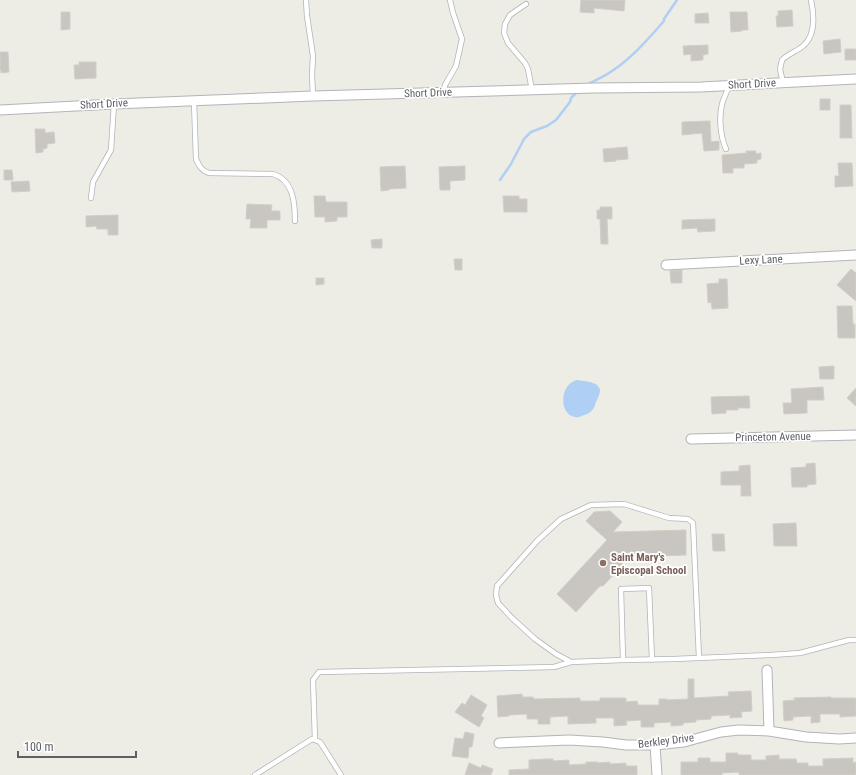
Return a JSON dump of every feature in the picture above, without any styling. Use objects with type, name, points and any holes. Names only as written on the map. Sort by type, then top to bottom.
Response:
[{"type":"street","name":"Short Drive","points":[[0,110],[313,96],[594,88],[701,87],[856,79]]},
{"type":"street","name":"Lexy Lane","points":[[666,265],[856,255]]},
{"type":"street","name":"Princeton Avenue","points":[[691,439],[856,435]]},
{"type":"street","points":[[767,670],[769,731]]},
{"type":"street","name":"Berkley Drive","points":[[499,743],[569,740],[626,745],[655,745],[684,742],[721,732],[739,730],[769,731],[806,737],[839,739],[856,738]]},
{"type":"street","points":[[655,745],[657,775]]},
{"type":"lane","points":[[306,0],[313,56],[313,96]]},
{"type":"lane","points":[[444,92],[456,66],[462,39],[452,13],[450,0]]},
{"type":"lane","points":[[783,83],[780,69],[782,60],[785,56],[803,46],[811,36],[813,17],[811,0]]},
{"type":"lane","points":[[526,4],[510,15],[505,24],[504,33],[508,43],[525,63],[528,69],[532,90]]},
{"type":"lane","points":[[726,149],[722,134],[721,113],[722,103],[730,85]]},
{"type":"lane","points":[[194,101],[196,159],[200,167],[209,173],[273,174],[281,177],[292,191],[295,206],[295,220]]},
{"type":"lane","points":[[91,198],[94,182],[111,150],[114,104]]},
{"type":"lane","points":[[571,662],[556,654],[535,639],[498,604],[496,595],[497,586],[537,541],[561,519],[591,506],[624,504],[669,518],[688,519],[693,523],[699,658]]},
{"type":"lane","points":[[623,660],[621,589],[649,588],[652,660]]},
{"type":"lane","points":[[315,740],[313,680],[319,672],[554,667],[571,662],[771,655],[800,653],[849,640],[856,640]]},
{"type":"lane","points":[[256,775],[312,739],[320,742],[341,775]]},
{"type":"water","points":[[577,380],[595,384],[600,390],[599,396],[592,410],[588,414],[575,417],[566,411],[563,399],[567,387]]},
{"type":"building","points":[[581,0],[625,0],[624,11],[594,8],[594,13],[580,12]]},
{"type":"building","points":[[792,10],[793,26],[777,27],[776,16],[778,16],[778,11]]},
{"type":"building","points":[[61,12],[70,12],[70,29],[61,30]]},
{"type":"building","points":[[730,12],[747,12],[748,30],[731,32]]},
{"type":"building","points":[[708,13],[709,23],[695,23],[695,14]]},
{"type":"building","points":[[840,39],[841,52],[824,54],[823,41]]},
{"type":"building","points":[[708,45],[708,54],[703,55],[703,60],[691,61],[691,54],[684,55],[683,46]]},
{"type":"building","points":[[845,49],[856,49],[856,60],[845,60]]},
{"type":"building","points":[[0,52],[8,52],[9,72],[1,73]]},
{"type":"building","points":[[79,62],[96,62],[96,78],[75,79],[74,65],[79,65]]},
{"type":"building","points":[[820,99],[830,99],[830,110],[820,110]]},
{"type":"building","points":[[840,105],[851,105],[852,138],[840,138]]},
{"type":"building","points":[[710,121],[711,142],[719,141],[719,150],[704,151],[702,133],[682,135],[682,122]]},
{"type":"building","points":[[35,129],[45,129],[45,133],[54,132],[55,143],[47,144],[47,148],[43,149],[43,152],[36,153]]},
{"type":"building","points":[[627,147],[628,159],[604,162],[603,149]]},
{"type":"building","points":[[746,151],[756,151],[756,154],[761,153],[761,159],[757,160],[757,163],[744,164],[744,168],[733,168],[733,173],[723,173],[722,155],[747,153]]},
{"type":"building","points":[[838,163],[852,163],[853,186],[835,187],[835,176],[839,176]]},
{"type":"building","points":[[405,166],[406,188],[381,191],[380,167]]},
{"type":"building","points":[[465,166],[465,180],[450,181],[450,190],[440,190],[439,167]]},
{"type":"building","points":[[4,170],[12,170],[13,180],[4,180]]},
{"type":"building","points":[[29,181],[30,191],[12,192],[11,182]]},
{"type":"building","points":[[314,196],[325,196],[326,202],[347,202],[347,217],[337,217],[337,221],[325,222],[325,217],[315,217]]},
{"type":"building","points":[[503,196],[519,196],[519,199],[527,199],[527,212],[504,212]]},
{"type":"building","points":[[247,204],[272,205],[271,211],[280,211],[280,220],[267,220],[267,228],[250,228],[251,219],[246,219]]},
{"type":"building","points":[[600,207],[612,207],[612,219],[607,219],[608,244],[601,244],[600,219],[597,219],[597,210],[600,210]]},
{"type":"building","points":[[118,215],[118,235],[108,235],[108,229],[97,229],[96,226],[86,227],[86,216]]},
{"type":"building","points":[[715,219],[715,231],[698,232],[697,228],[682,229],[682,220]]},
{"type":"building","points":[[382,239],[382,248],[372,248],[371,240]]},
{"type":"building","points":[[454,259],[462,259],[462,270],[455,270]]},
{"type":"building","points":[[851,269],[856,273],[856,301],[837,285]]},
{"type":"building","points":[[682,270],[682,283],[671,283],[670,271]]},
{"type":"building","points":[[316,278],[324,278],[324,284],[316,285]]},
{"type":"building","points":[[719,279],[727,279],[728,308],[712,309],[711,302],[708,303],[707,284],[719,283]]},
{"type":"building","points":[[837,306],[852,306],[853,324],[855,324],[855,338],[838,338]]},
{"type":"building","points":[[834,366],[834,379],[820,379],[819,367]]},
{"type":"building","points":[[823,387],[824,400],[807,400],[807,413],[784,414],[783,403],[792,403],[791,389]]},
{"type":"building","points":[[856,388],[856,406],[847,398]]},
{"type":"building","points":[[749,396],[750,408],[738,408],[738,410],[726,410],[726,413],[712,414],[711,397]]},
{"type":"building","points":[[815,463],[816,484],[807,485],[807,487],[792,487],[791,468],[806,467],[806,464]]},
{"type":"building","points":[[750,465],[751,496],[741,496],[741,485],[721,485],[721,472],[739,471],[739,466]]},
{"type":"building","name":"Saint Mary's Episcopal School","points":[[610,511],[622,522],[613,532],[686,530],[686,555],[625,557],[622,561],[622,566],[616,566],[617,571],[603,586],[600,586],[576,612],[557,594],[607,540],[586,521],[594,512]]},
{"type":"building","points":[[796,523],[797,546],[774,546],[773,524]]},
{"type":"building","points":[[712,534],[724,534],[725,551],[713,551]]},
{"type":"building","points":[[688,679],[694,679],[694,698],[729,696],[728,692],[751,691],[752,711],[741,712],[742,717],[730,718],[730,715],[711,716],[711,719],[696,720],[696,722],[683,723],[683,725],[671,726],[671,722],[654,723],[654,727],[641,727],[641,720],[626,721],[627,725],[614,726],[614,718],[596,718],[596,723],[568,724],[568,716],[550,717],[550,724],[538,724],[538,719],[527,719],[527,714],[498,717],[497,696],[522,694],[522,697],[533,697],[534,699],[580,698],[580,701],[600,701],[600,698],[626,698],[626,702],[637,701],[638,705],[659,705],[659,699],[688,699]]},
{"type":"building","points":[[471,695],[487,705],[481,716],[484,718],[479,727],[455,712],[462,703],[465,705]]},
{"type":"building","points":[[794,698],[856,698],[856,716],[840,717],[840,714],[820,714],[820,722],[811,723],[811,716],[793,717],[793,720],[784,721],[783,701],[795,700]]},
{"type":"building","points":[[465,732],[474,734],[472,747],[469,747],[468,758],[452,756],[455,738],[463,739]]},
{"type":"building","points":[[726,753],[751,755],[751,760],[766,760],[766,756],[779,755],[779,759],[796,759],[797,763],[808,763],[808,766],[823,766],[823,759],[853,758],[853,763],[856,762],[856,775],[739,775],[739,772],[722,773],[722,775],[681,775],[681,762],[698,762],[698,758],[710,758],[710,762],[726,762]]},
{"type":"building","points":[[553,759],[553,761],[569,760],[569,765],[586,764],[586,762],[610,762],[610,764],[626,763],[626,766],[637,766],[637,775],[509,775],[509,770],[529,769],[529,760]]},
{"type":"building","points":[[469,763],[481,768],[482,765],[493,769],[491,775],[465,775]]},
{"type":"waterway","points":[[587,85],[609,73],[633,54],[664,21],[677,0]]},
{"type":"waterway","points":[[500,180],[511,164],[524,139],[531,132],[547,126],[556,120],[570,102],[571,98],[578,91]]},
{"type":"place","name":"Saint Mary's Episcopal School","points":[[603,563]]}]
